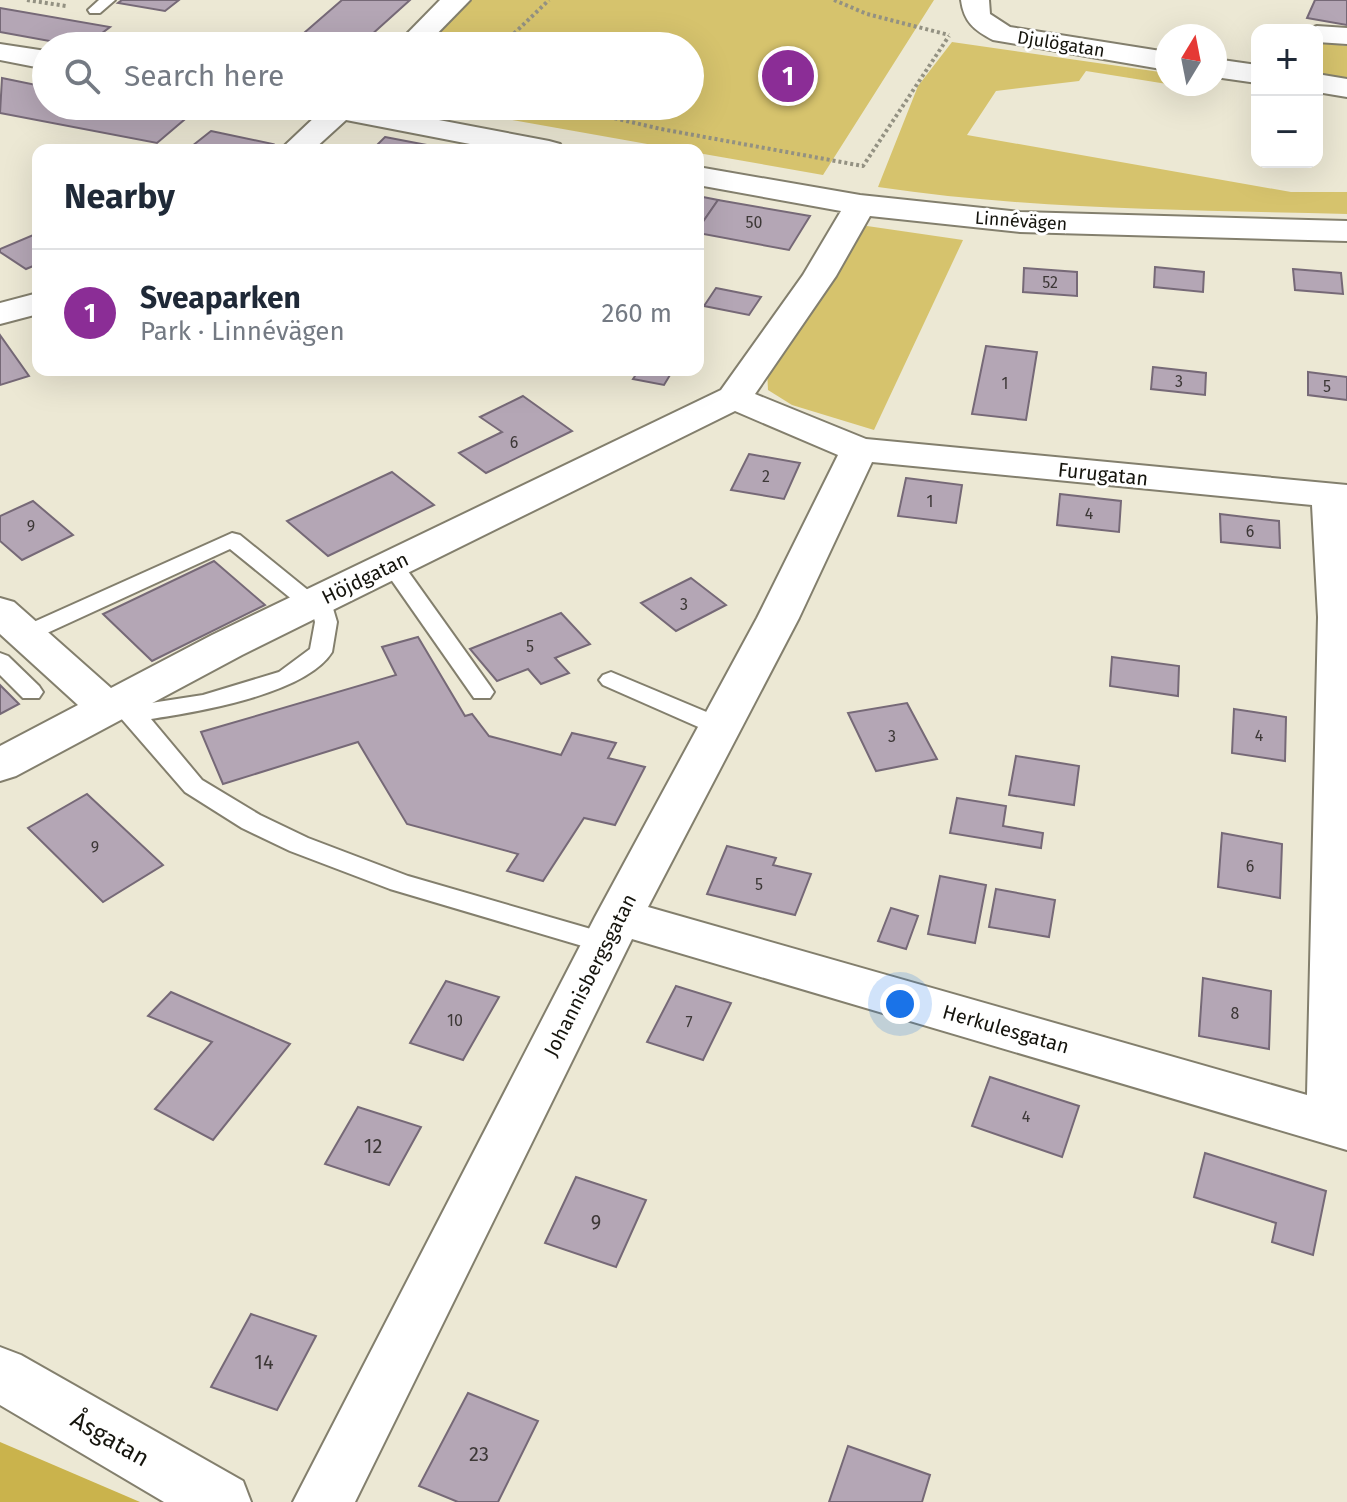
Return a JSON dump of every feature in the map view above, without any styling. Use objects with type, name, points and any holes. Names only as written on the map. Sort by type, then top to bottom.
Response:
[{"type":"street","points":[[423,32],[456,0]]},
{"type":"street","name":"Djulögatan","points":[[975,0],[977,16],[987,26],[1003,34],[1155,59]]},
{"type":"street","points":[[1323,34],[1347,36]]},
{"type":"street","points":[[0,52],[32,58]]},
{"type":"street","points":[[1227,70],[1251,73]]},
{"type":"street","points":[[1323,84],[1347,88]]},
{"type":"street","points":[[300,144],[322,120]]},
{"type":"street","points":[[395,120],[518,144]]},
{"type":"street","name":"Linnévägen","points":[[704,177],[860,205],[1020,222],[1347,231]]},
{"type":"street","points":[[859,450],[734,398],[819,276],[860,205]]},
{"type":"street","points":[[0,314],[32,305]]},
{"type":"street","name":"Höjdgatan","points":[[0,765],[120,707],[317,602],[734,398]]},
{"type":"street","name":"Furugatan","points":[[859,450],[1339,497]]},
{"type":"street","name":"Johannisbergsgatan","points":[[323,1502],[612,930],[778,618],[859,450]]},
{"type":"street","points":[[1339,497],[1340,1126]]},
{"type":"street","points":[[5,626],[120,707]]},
{"type":"street","name":"Herkulesgatan","points":[[612,930],[1340,1126]]},
{"type":"street","name":"Åsgatan","points":[[0,1374],[221,1502]]},
{"type":"lane","points":[[95,10],[108,0]]},
{"type":"lane","points":[[31,692],[5,626],[232,540],[317,602],[326,622],[321,652],[287,677],[205,703],[120,707]]},
{"type":"lane","points":[[392,565],[482,692]]},
{"type":"lane","points":[[611,680],[720,727]]},
{"type":"lane","points":[[120,707],[201,793],[266,831],[368,871],[612,930]]},
{"type":"path","points":[[27,0],[95,10]]},
{"type":"path","points":[[516,32],[549,0]]},
{"type":"path","points":[[622,120],[863,166],[950,35]]},
{"type":"shaded area","points":[[467,0],[934,0],[823,175],[704,154],[704,144],[647,144],[512,120],[704,120],[704,32],[433,32]]},
{"type":"shaded area","points":[[952,42],[1155,71],[1155,82],[1086,71],[1079,81],[996,91],[967,135],[1291,192],[1347,192],[1347,214],[1053,205],[878,187],[918,86]]},
{"type":"shaded area","points":[[1323,42],[1347,46],[1347,79],[1323,76]]},
{"type":"shaded area","points":[[862,227],[963,240],[874,430],[792,405],[768,390],[767,369]]},
{"type":"shaded area","points":[[0,1442],[140,1502],[0,1502]]},
{"type":"building","points":[[122,0],[179,0],[165,11],[118,3]]},
{"type":"building","points":[[342,0],[410,0],[375,32],[305,32]]},
{"type":"building","points":[[1315,0],[1347,0],[1347,25],[1307,18]]},
{"type":"building","points":[[0,8],[110,27],[103,32],[32,32],[32,38],[0,32]]},
{"type":"building","points":[[2,78],[32,84],[32,119],[0,113]]},
{"type":"building","points":[[37,120],[184,120],[157,143]]},
{"type":"building","points":[[211,131],[273,144],[195,144]]},
{"type":"building","points":[[385,137],[422,144],[378,144]]},
{"type":"building","points":[[704,197],[718,200],[704,220]]},
{"type":"building","points":[[718,200],[810,216],[789,250],[704,234],[704,220]]},
{"type":"building","points":[[32,236],[32,266],[26,269],[0,249]]},
{"type":"building","points":[[1155,267],[1204,272],[1203,292],[1154,287]]},
{"type":"building","points":[[1024,268],[1077,272],[1077,296],[1023,292]]},
{"type":"building","points":[[1293,269],[1341,273],[1343,294],[1295,290]]},
{"type":"building","points":[[716,288],[761,297],[749,315],[704,306]]},
{"type":"building","points":[[0,335],[29,376],[0,385]]},
{"type":"building","points":[[986,346],[1037,352],[1026,420],[972,414]]},
{"type":"building","points":[[1153,367],[1206,373],[1205,395],[1151,389]]},
{"type":"building","points":[[1308,372],[1347,377],[1347,400],[1308,395]]},
{"type":"building","points":[[635,376],[669,376],[664,385],[633,379]]},
{"type":"building","points":[[523,396],[572,431],[486,473],[459,453],[502,432],[480,417]]},
{"type":"building","points":[[749,454],[800,463],[784,499],[731,490]]},
{"type":"building","points":[[392,472],[434,505],[328,556],[287,521]]},
{"type":"building","points":[[906,478],[962,485],[956,523],[898,516]]},
{"type":"building","points":[[1060,494],[1121,501],[1119,532],[1057,525]]},
{"type":"building","points":[[33,501],[73,535],[22,560],[0,541],[0,516]]},
{"type":"building","points":[[1220,514],[1279,521],[1280,548],[1221,542]]},
{"type":"building","points":[[214,561],[265,605],[152,661],[103,614]]},
{"type":"building","points":[[691,578],[726,605],[676,631],[641,603]]},
{"type":"building","points":[[561,613],[590,644],[555,658],[569,673],[541,684],[528,669],[497,681],[470,649]]},
{"type":"building","points":[[418,637],[465,716],[472,714],[489,736],[561,755],[572,733],[616,743],[608,758],[645,767],[615,825],[584,818],[543,881],[507,871],[518,854],[407,824],[358,742],[223,784],[201,732],[396,675],[382,647]]},
{"type":"building","points":[[1112,657],[1179,666],[1178,696],[1110,686]]},
{"type":"building","points":[[0,685],[19,704],[0,714]]},
{"type":"building","points":[[907,703],[937,759],[876,771],[848,713]]},
{"type":"building","points":[[1234,709],[1286,717],[1285,761],[1232,753]]},
{"type":"building","points":[[1016,756],[1079,766],[1074,805],[1009,795]]},
{"type":"building","points":[[87,794],[163,865],[103,902],[28,828]]},
{"type":"building","points":[[957,798],[1006,806],[1003,826],[1043,833],[1041,848],[950,833]]},
{"type":"building","points":[[1222,833],[1282,844],[1280,898],[1218,887]]},
{"type":"building","points":[[727,846],[776,858],[773,865],[811,874],[795,915],[707,894]]},
{"type":"building","points":[[940,876],[986,885],[975,943],[928,934]]},
{"type":"building","points":[[996,889],[1055,900],[1049,937],[989,927]]},
{"type":"building","points":[[891,908],[918,916],[906,949],[878,941]]},
{"type":"building","points":[[1203,978],[1271,991],[1269,1049],[1199,1036]]},
{"type":"building","points":[[446,981],[499,997],[463,1060],[410,1043]]},
{"type":"building","points":[[676,986],[731,1003],[703,1060],[647,1042]]},
{"type":"building","points":[[171,992],[290,1044],[213,1140],[155,1109],[212,1042],[148,1016]]},
{"type":"building","points":[[990,1077],[1079,1106],[1062,1157],[972,1126]]},
{"type":"building","points":[[358,1107],[421,1127],[389,1185],[325,1164]]},
{"type":"building","points":[[1205,1153],[1326,1191],[1313,1255],[1272,1242],[1276,1223],[1194,1197]]},
{"type":"building","points":[[576,1177],[646,1200],[616,1267],[545,1243]]},
{"type":"building","points":[[251,1314],[316,1336],[277,1410],[211,1387]]},
{"type":"building","points":[[468,1393],[538,1421],[498,1502],[458,1502],[419,1486]]},
{"type":"building","points":[[848,1446],[930,1475],[922,1502],[829,1502]]},
{"type":"place","name":"Sveaparken","points":[[788,76]]}]
